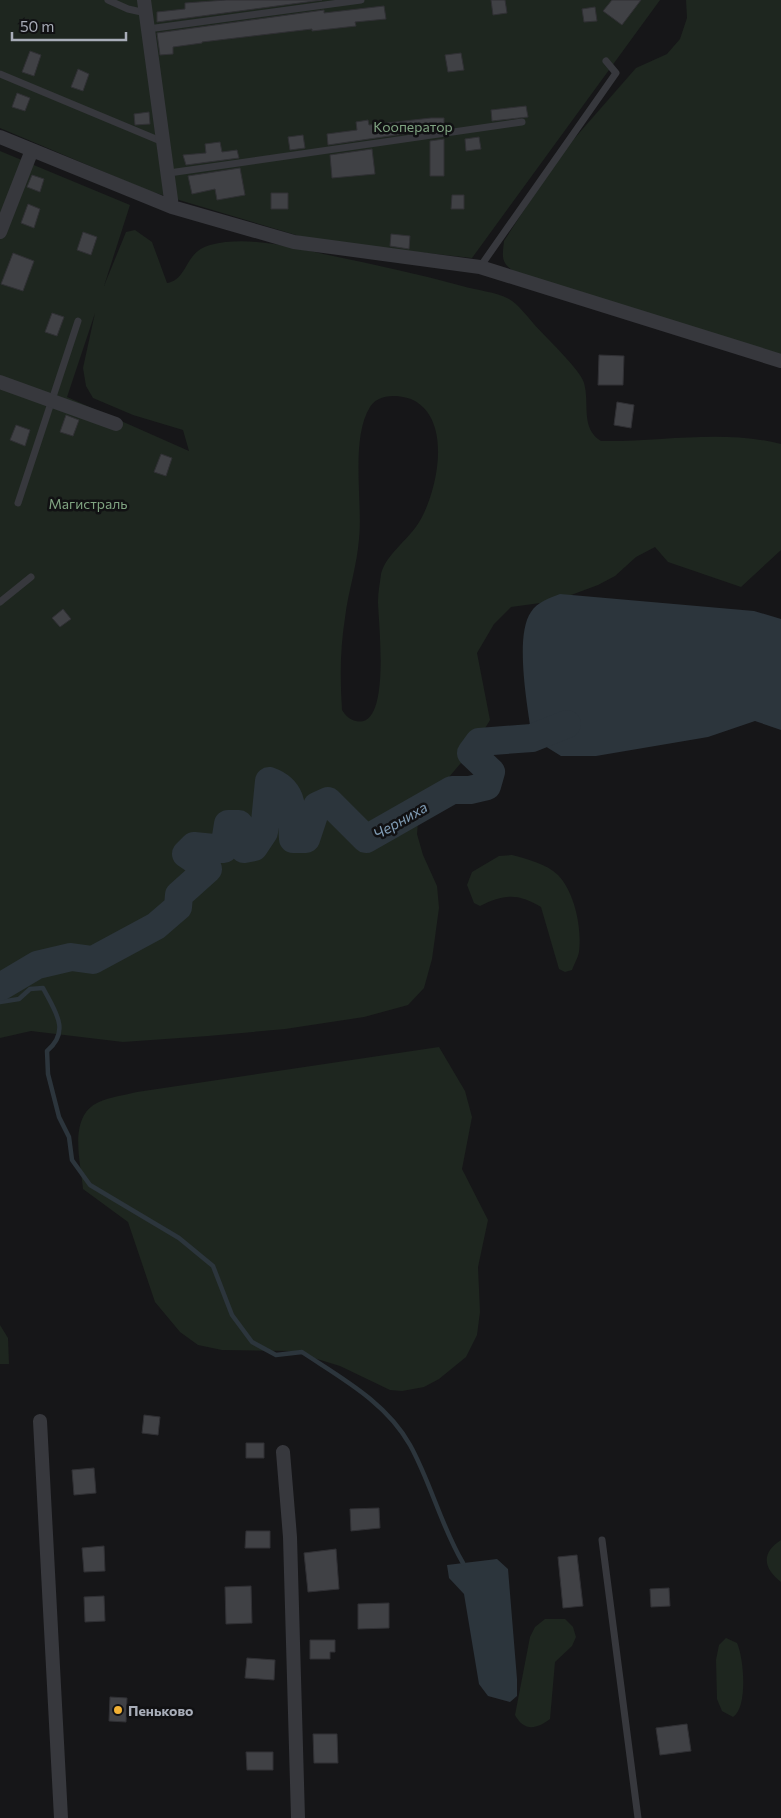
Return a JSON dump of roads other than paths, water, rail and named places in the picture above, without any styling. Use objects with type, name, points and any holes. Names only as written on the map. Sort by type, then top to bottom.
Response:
[{"type":"street","points":[[145,7],[169,173],[172,208]]},
{"type":"street","points":[[0,137],[172,208],[294,242],[480,267],[781,361]]},
{"type":"street","points":[[0,232],[32,150]]},
{"type":"street","points":[[0,382],[116,424]]},
{"type":"street","points":[[40,1421],[61,1818]]},
{"type":"street","points":[[283,1452],[290,1537],[298,1818]]},
{"type":"lane","points":[[108,0],[128,9],[145,7]]},
{"type":"lane","points":[[148,29],[361,0]]},
{"type":"lane","points":[[480,267],[616,73],[606,61]]},
{"type":"lane","points":[[0,74],[164,142]]},
{"type":"lane","points":[[169,173],[522,122]]},
{"type":"lane","points":[[18,502],[78,321]]},
{"type":"lane","points":[[0,602],[31,576]]},
{"type":"lane","points":[[602,1540],[638,1818]]},
{"type":"waterway","name":"Черниха","points":[[0,987],[37,965],[71,957],[93,960],[156,926],[178,907],[179,895],[208,869],[186,854],[194,846],[224,849],[228,824],[239,824],[244,849],[254,847],[264,832],[269,781],[278,785],[284,791],[291,804],[293,839],[306,839],[317,806],[328,801],[366,839],[452,790],[470,790],[487,786],[491,772],[471,753],[479,742],[532,738],[567,724]]},
{"type":"waterway","points":[[0,1002],[19,999],[30,989],[43,988],[56,1013],[59,1028],[58,1036],[47,1051],[48,1074],[59,1117],[69,1137],[72,1160],[90,1185],[179,1238],[213,1266],[232,1315],[252,1342],[276,1355],[302,1352],[362,1392],[388,1416],[410,1445],[448,1534],[463,1563]]},
{"type":"place","name":"Пеньково","points":[[118,1710]]},
{"type":"park label","name":"Кооператор","points":[[413,126]]},
{"type":"park label","name":"Магистраль","points":[[88,503]]}]
